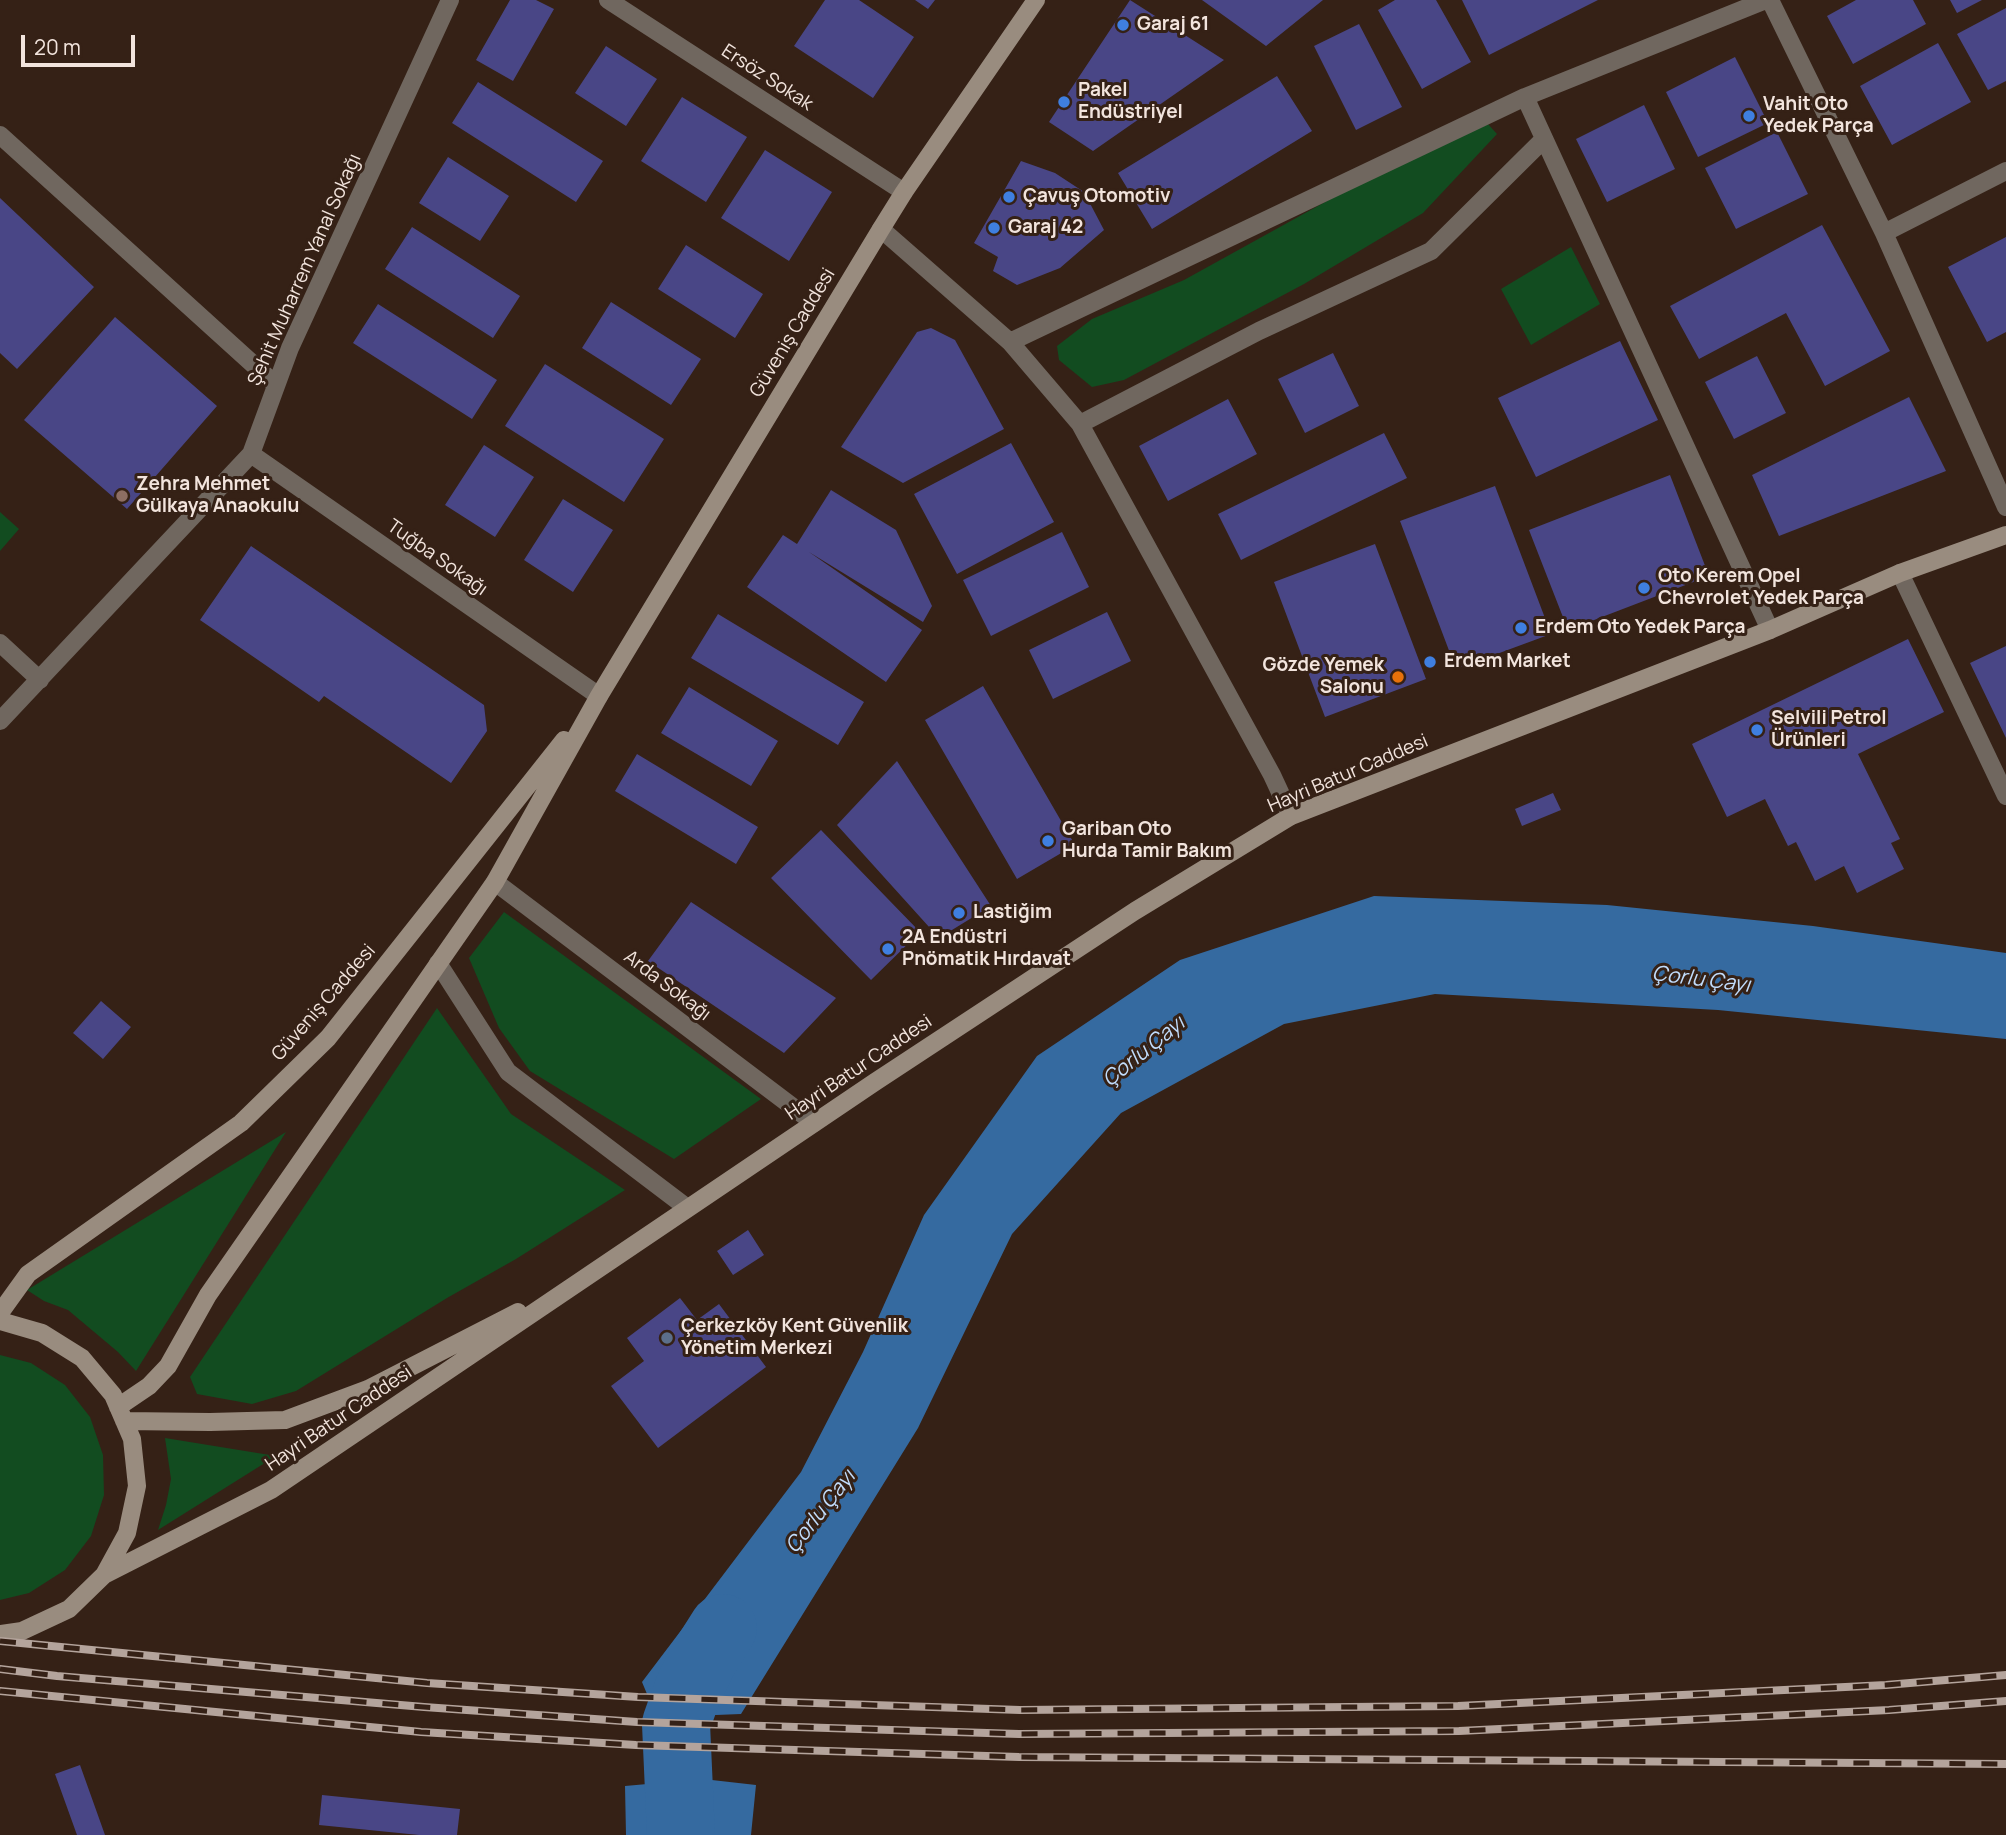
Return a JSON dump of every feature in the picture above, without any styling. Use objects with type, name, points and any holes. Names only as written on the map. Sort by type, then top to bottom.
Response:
[{"type":"main road","name":"Güveniş Caddesi","points":[[121,1414],[168,1366],[208,1295],[495,882],[598,696],[881,229],[1036,0]]},
{"type":"main road","name":"Hayri Batur Caddesi","points":[[104,1575],[271,1490],[686,1207],[1135,911],[1292,816],[1770,630],[1900,573],[2006,535]]},
{"type":"main road","name":"Güveniş Caddesi","points":[[0,1314],[28,1275],[241,1124],[328,1038],[598,696]]},
{"type":"main road","name":"Hayri Batur Caddesi","points":[[121,1414],[210,1422],[285,1420],[368,1389],[587,1277]]},
{"type":"main road","points":[[0,1321],[42,1333],[82,1359],[113,1395],[132,1439],[137,1486],[127,1534],[104,1575],[69,1609],[22,1631],[0,1650]]},
{"type":"main road","points":[[0,1634],[22,1631]]},
{"type":"street","name":"Şehit Muharrem Yanal Sokağı","points":[[0,721],[251,454],[295,335],[450,0]]},
{"type":"street","name":"Ersöz Sokak","points":[[608,0],[904,192]]},
{"type":"street","points":[[1010,342],[1525,97],[1768,0],[1884,233],[2006,507]]},
{"type":"street","points":[[1525,97],[1770,630]]},
{"type":"street","points":[[0,135],[276,385]]},
{"type":"street","points":[[1080,424],[1259,331],[1431,251],[1544,139]]},
{"type":"street","points":[[1884,233],[2006,171]]},
{"type":"street","points":[[881,229],[1010,342],[1080,424],[1292,816]]},
{"type":"street","name":"Tuğba Sokağı","points":[[251,454],[598,696]]},
{"type":"street","points":[[1900,573],[2006,796]]},
{"type":"street","points":[[0,643],[40,680]]},
{"type":"street","name":"Arda Sokağı","points":[[495,882],[814,1124]]},
{"type":"street","points":[[438,963],[508,1072],[686,1207]]},
{"type":"green space","points":[[1488,124],[1497,134],[1423,213],[1304,284],[1124,380],[1092,387],[1059,360],[1057,346],[1092,319],[1184,280],[1383,170]]},
{"type":"green space","points":[[1571,247],[1600,304],[1531,345],[1501,289]]},
{"type":"green space","points":[[0,512],[19,529],[0,551]]},
{"type":"green space","points":[[504,912],[761,1099],[674,1159],[530,1071],[499,1028],[469,958]]},
{"type":"green space","points":[[437,1008],[511,1114],[625,1190],[296,1391],[252,1404],[197,1394],[190,1377]]},
{"type":"green space","points":[[286,1132],[136,1371],[118,1352],[68,1310],[44,1301],[27,1290]]},
{"type":"green space","points":[[0,1355],[31,1363],[65,1385],[90,1417],[103,1455],[104,1495],[91,1536],[65,1570],[29,1593],[0,1600]]},
{"type":"green space","points":[[165,1438],[276,1456],[158,1530],[171,1479]]},
{"type":"water","points":[[1374,896],[1607,905],[1813,926],[2006,953],[2006,1039],[1718,1010],[1435,994],[1284,1024],[1121,1113],[1012,1234],[918,1428],[741,1714],[691,1716],[647,1694],[642,1682],[801,1472],[863,1352],[924,1215],[1037,1056],[1180,960]]},
{"type":"water","points":[[703,1779],[756,1785],[751,1835],[626,1835],[625,1786]]},
{"type":"building","points":[[510,0],[536,0],[554,9],[513,81],[476,60]]},
{"type":"building","points":[[825,0],[859,0],[914,37],[873,98],[794,46]]},
{"type":"building","points":[[915,0],[935,0],[928,9]]},
{"type":"building","points":[[1130,0],[1224,60],[1093,151],[1049,122]]},
{"type":"building","points":[[1202,0],[1323,0],[1266,46]]},
{"type":"building","points":[[1395,0],[1436,0],[1471,62],[1422,89],[1378,10]]},
{"type":"building","points":[[1462,0],[1598,0],[1489,55]]},
{"type":"building","points":[[1856,0],[1913,0],[1926,24],[1853,64],[1827,16]]},
{"type":"building","points":[[1950,0],[1982,0],[1957,13]]},
{"type":"building","points":[[2006,8],[2006,81],[1988,90],[1957,34]]},
{"type":"building","points":[[1359,24],[1402,107],[1356,130],[1314,46]]},
{"type":"building","points":[[1938,43],[1971,102],[1892,145],[1860,86]]},
{"type":"building","points":[[606,46],[657,79],[626,126],[575,93]]},
{"type":"building","points":[[1735,57],[1768,123],[1698,157],[1666,92]]},
{"type":"building","points":[[1277,76],[1312,131],[1152,229],[1118,173]]},
{"type":"building","points":[[478,82],[603,161],[576,202],[452,123]]},
{"type":"building","points":[[682,97],[747,137],[706,202],[641,161]]},
{"type":"building","points":[[1644,105],[1675,169],[1607,202],[1576,139]]},
{"type":"building","points":[[1777,132],[1808,194],[1736,229],[1705,168]]},
{"type":"building","points":[[765,150],[832,192],[789,261],[721,218]]},
{"type":"building","points":[[448,157],[509,196],[480,241],[419,203]]},
{"type":"building","points":[[1021,161],[1055,173],[1084,192],[1104,230],[1060,268],[1017,285],[993,271],[998,257],[974,243]]},
{"type":"building","points":[[0,198],[94,287],[17,369],[0,353]]},
{"type":"building","points":[[1822,225],[1890,351],[1825,386],[1786,313],[1699,359],[1670,306]]},
{"type":"building","points":[[412,227],[520,296],[493,338],[385,269]]},
{"type":"building","points":[[2006,237],[2006,332],[1987,342],[1948,267]]},
{"type":"building","points":[[686,245],[763,294],[735,338],[658,289]]},
{"type":"building","points":[[611,302],[701,359],[671,405],[582,348]]},
{"type":"building","points":[[378,304],[497,380],[472,419],[353,343]]},
{"type":"building","points":[[115,317],[217,406],[127,509],[24,420]]},
{"type":"building","points":[[931,328],[955,340],[1004,429],[903,483],[841,447],[917,332]]},
{"type":"building","points":[[1620,341],[1658,420],[1536,477],[1498,398]]},
{"type":"building","points":[[1333,353],[1359,406],[1305,433],[1278,379]]},
{"type":"building","points":[[1757,356],[1786,413],[1734,439],[1705,382]]},
{"type":"building","points":[[545,364],[664,439],[624,502],[505,426]]},
{"type":"building","points":[[1909,397],[1946,471],[1779,536],[1752,475]]},
{"type":"building","points":[[1228,399],[1257,454],[1168,501],[1139,446]]},
{"type":"building","points":[[1384,433],[1407,478],[1241,560],[1218,514]]},
{"type":"building","points":[[1011,443],[1054,522],[957,574],[914,494]]},
{"type":"building","points":[[484,445],[534,477],[495,537],[445,505]]},
{"type":"building","points":[[1670,475],[1709,576],[1568,630],[1529,530]]},
{"type":"building","points":[[1495,486],[1551,634],[1456,669],[1400,521]]},
{"type":"building","points":[[831,490],[896,530],[932,606],[923,622],[809,552],[922,630],[886,682],[747,587],[783,535],[797,544]]},
{"type":"building","points":[[563,499],[613,530],[573,592],[524,560]]},
{"type":"building","points":[[1062,532],[1089,587],[991,636],[963,580]]},
{"type":"building","points":[[1375,544],[1426,679],[1325,717],[1274,582]]},
{"type":"building","points":[[251,546],[484,705],[487,731],[451,783],[324,696],[319,702],[200,620]]},
{"type":"building","points":[[1107,612],[1131,661],[1053,699],[1029,650]]},
{"type":"building","points":[[718,614],[864,702],[838,745],[691,658]]},
{"type":"building","points":[[1908,639],[1944,712],[1858,754],[1900,839],[1891,843],[1904,869],[1857,893],[1844,866],[1815,881],[1796,842],[1788,846],[1765,799],[1727,817],[1692,744]]},
{"type":"building","points":[[2006,646],[2006,738],[1970,663]]},
{"type":"building","points":[[983,686],[1075,845],[1017,879],[925,720]]},
{"type":"building","points":[[689,687],[778,741],[751,786],[661,733]]},
{"type":"building","points":[[637,754],[758,827],[736,864],[615,791]]},
{"type":"building","points":[[897,761],[991,906],[939,938],[837,825]]},
{"type":"building","points":[[1553,793],[1561,810],[1522,826],[1515,809]]},
{"type":"building","points":[[821,830],[920,932],[871,980],[771,878]]},
{"type":"building","points":[[691,902],[836,998],[784,1053],[648,961]]},
{"type":"building","points":[[101,1001],[131,1027],[103,1059],[73,1033]]},
{"type":"building","points":[[748,1230],[764,1255],[733,1275],[717,1251]]},
{"type":"building","points":[[680,1298],[697,1320],[719,1304],[766,1367],[658,1448],[611,1386],[644,1361],[627,1338]]},
{"type":"building","points":[[80,1765],[105,1835],[77,1835],[55,1774]]},
{"type":"building","points":[[322,1795],[460,1809],[457,1835],[419,1835],[319,1825]]},
{"type":"waterway","name":"Çorlu Çayı","points":[[681,1835],[676,1724],[688,1690],[723,1628]]},
{"type":"railway","points":[[0,1641],[427,1683],[638,1697],[1020,1710],[1458,1706],[1886,1685],[2006,1675]]},
{"type":"railway","points":[[0,1669],[424,1707],[637,1722],[1019,1734],[1459,1731],[1889,1710],[2006,1701]]},
{"type":"railway","points":[[0,1691],[421,1732],[636,1745],[1019,1757],[2006,1764]]},
{"type":"place","name":"Garaj 61","points":[[1123,25]]},
{"type":"place","name":"Pakel Endüstriyel","points":[[1064,102]]},
{"type":"place","name":"Vahit Oto Yedek Parça","points":[[1749,116]]},
{"type":"place","name":"Çavuş Otomotiv","points":[[1009,197]]},
{"type":"place","name":"Garaj 42","points":[[994,228]]},
{"type":"place","name":"Zehra Mehmet Gülkaya Anaokulu","points":[[122,496]]},
{"type":"place","name":"Oto Kerem Opel Chevrolet Yedek Parça","points":[[1644,588]]},
{"type":"place","name":"Erdem Oto Yedek Parça","points":[[1521,628]]},
{"type":"place","name":"Erdem Market","points":[[1430,662]]},
{"type":"place","name":"Gözde Yemek Salonu","points":[[1398,677]]},
{"type":"place","name":"Selvili Petrol Ürünleri","points":[[1757,730]]},
{"type":"place","name":"Gariban Oto Hurda Tamir Bakım","points":[[1048,841]]},
{"type":"place","name":"Lastiğim","points":[[959,913]]},
{"type":"place","name":"2A Endüstri Pnömatik Hırdavat","points":[[888,949]]},
{"type":"place","name":"Çerkezköy Kent Güvenlik Yönetim Merkezi","points":[[667,1338]]}]
